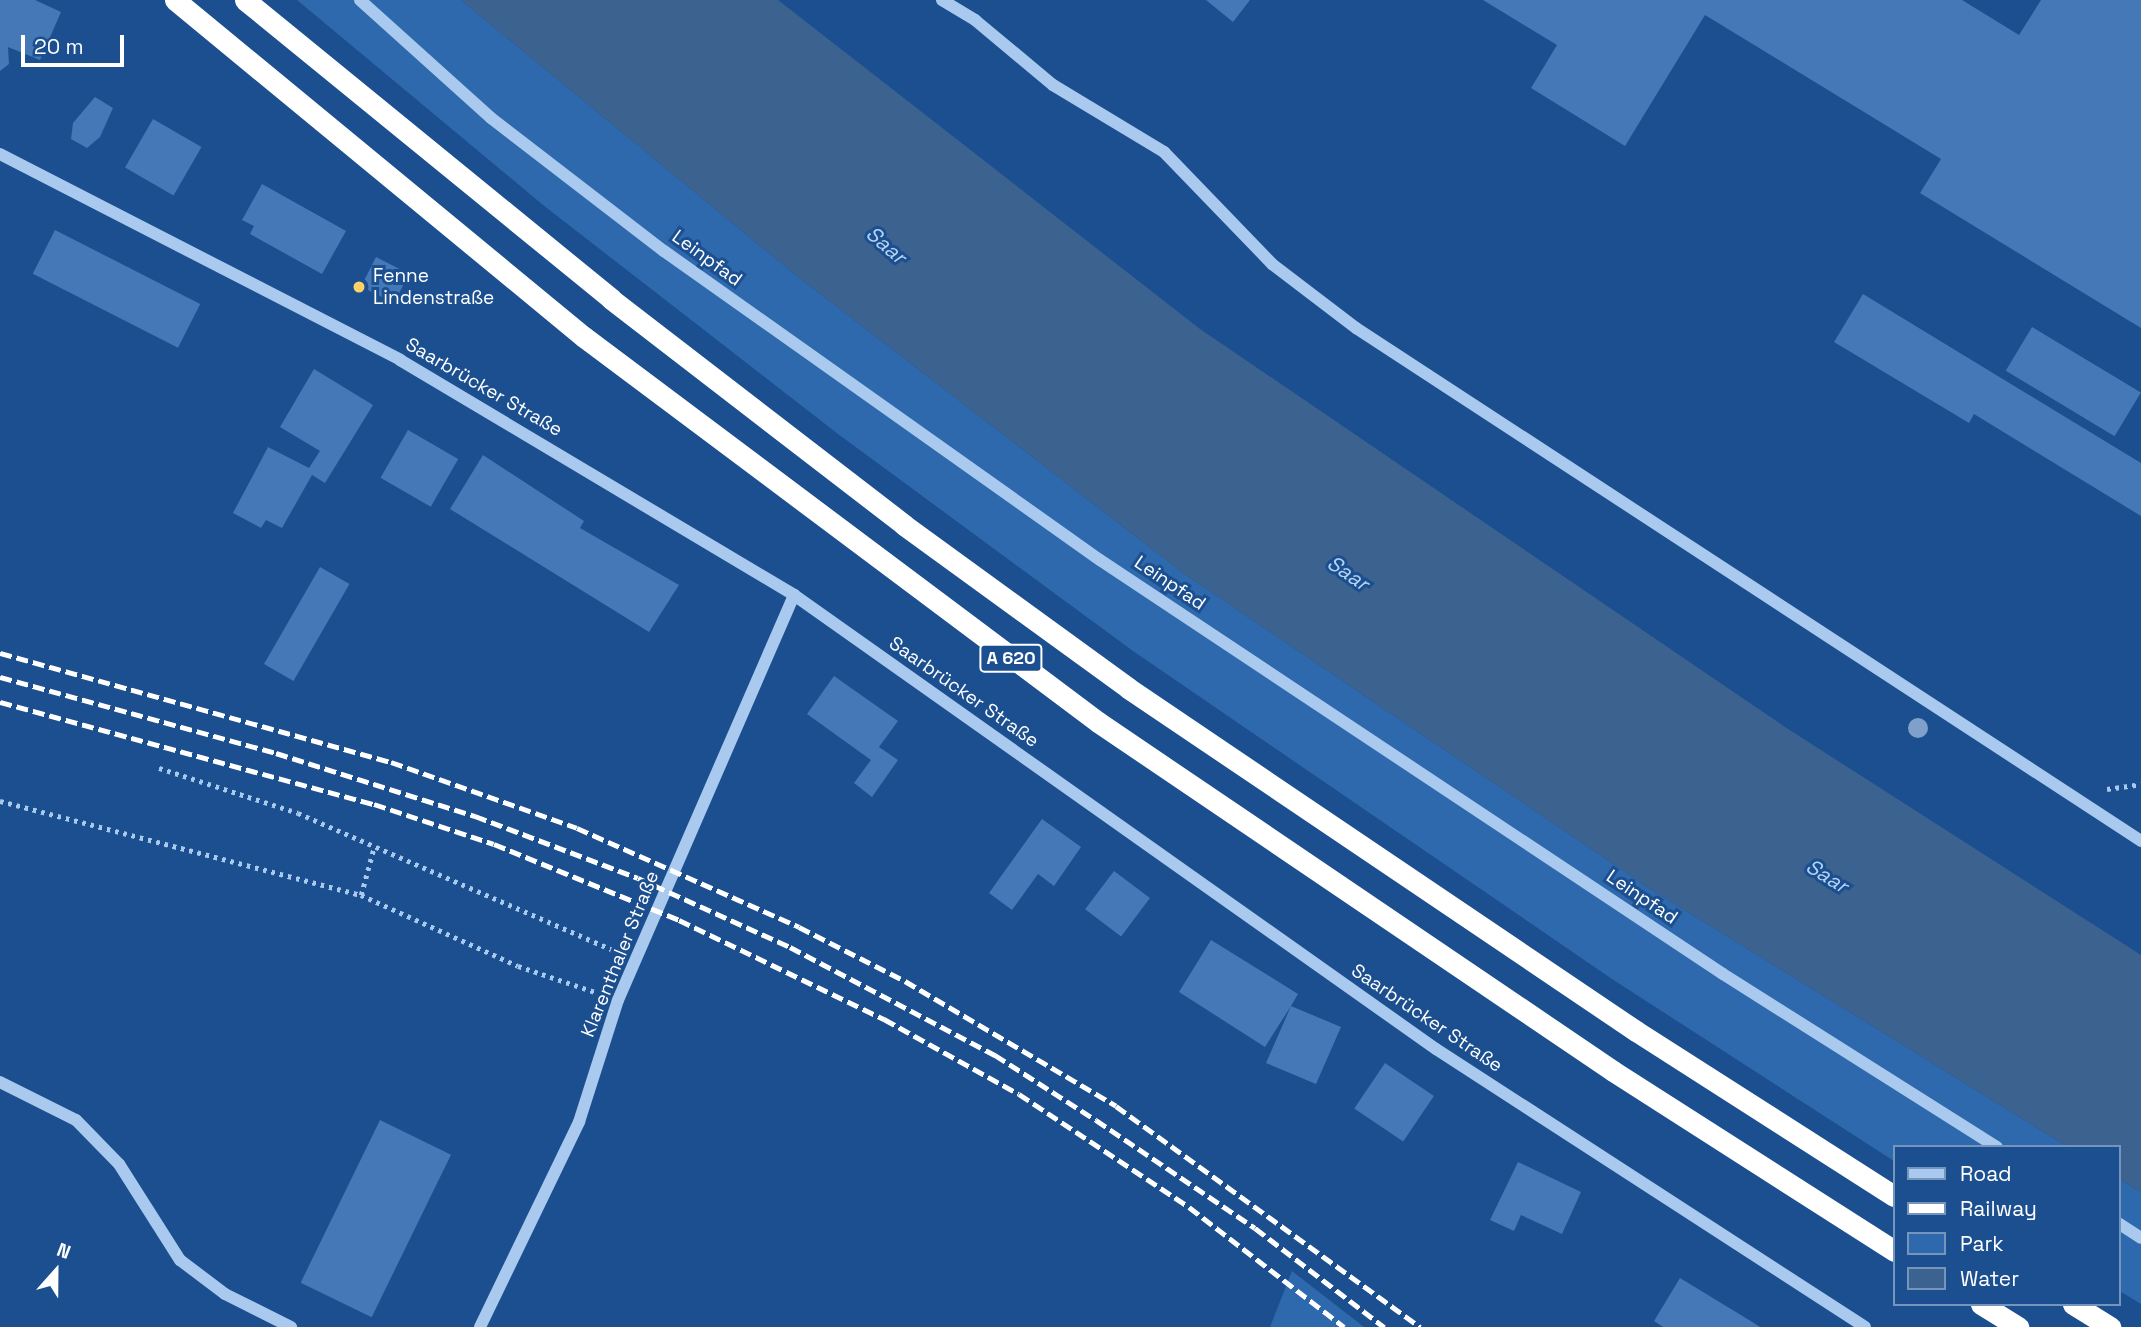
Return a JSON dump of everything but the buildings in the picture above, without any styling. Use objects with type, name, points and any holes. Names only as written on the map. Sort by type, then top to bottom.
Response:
[{"type":"highway","name":"A 620","points":[[175,0],[584,337],[1086,714],[1602,1064],[1892,1250]]},
{"type":"highway","name":"A 620","points":[[245,0],[611,299],[904,525],[1128,688],[1670,1053],[1892,1195]]},
{"type":"highway","points":[[1984,1306],[2018,1327]]},
{"type":"highway","points":[[2076,1306],[2110,1327]]},
{"type":"street","name":"Leinpfad","points":[[360,0],[491,118],[664,251],[1100,560],[1711,967],[1994,1145]]},
{"type":"street","points":[[942,0],[975,20],[1053,85],[1164,152],[1272,264],[1356,328],[2141,841]]},
{"type":"street","name":"Saarbrücker Straße","points":[[0,154],[400,360],[793,595],[1436,1049],[1865,1327]]},
{"type":"street","name":"Klarenthaler Straße","points":[[480,1327],[579,1122],[618,1000],[793,595]]},
{"type":"street","points":[[0,1082],[76,1120],[119,1164],[180,1260],[225,1294],[290,1327]]},
{"type":"street","points":[[2120,1224],[2141,1238]]},
{"type":"path","points":[[159,768],[298,813],[635,959]]},
{"type":"path","points":[[0,801],[360,895],[518,966],[618,1000]]},
{"type":"path","points":[[360,895],[374,847]]},
{"type":"green space","points":[[297,0],[461,0],[797,276],[1186,575],[1646,886],[2065,1145],[1892,1145],[1892,1160],[1612,979],[1133,651],[838,434],[543,205]]},
{"type":"green space","points":[[2120,1179],[2141,1192],[2141,1304],[2120,1291]]},
{"type":"green space","points":[[1292,1271],[1364,1327],[1270,1327]]},
{"type":"water","name":"Saar","points":[[461,0],[778,0],[1200,329],[1785,727],[2141,955],[2141,1192],[2120,1179],[2120,1145],[2065,1145],[1646,886],[1186,575],[797,276]]},
{"type":"railway","points":[[0,653],[391,762],[577,828],[799,927],[905,981],[1116,1106],[1420,1327]]},
{"type":"railway","points":[[0,677],[276,753],[475,816],[638,878],[790,947],[995,1055],[1255,1228],[1384,1327]]},
{"type":"railway","points":[[0,702],[374,804],[494,844],[679,920],[884,1019],[1019,1094],[1189,1207],[1344,1327]]},
{"type":"place","name":"Fenne Lindenstraße","points":[[359,287]]}]
